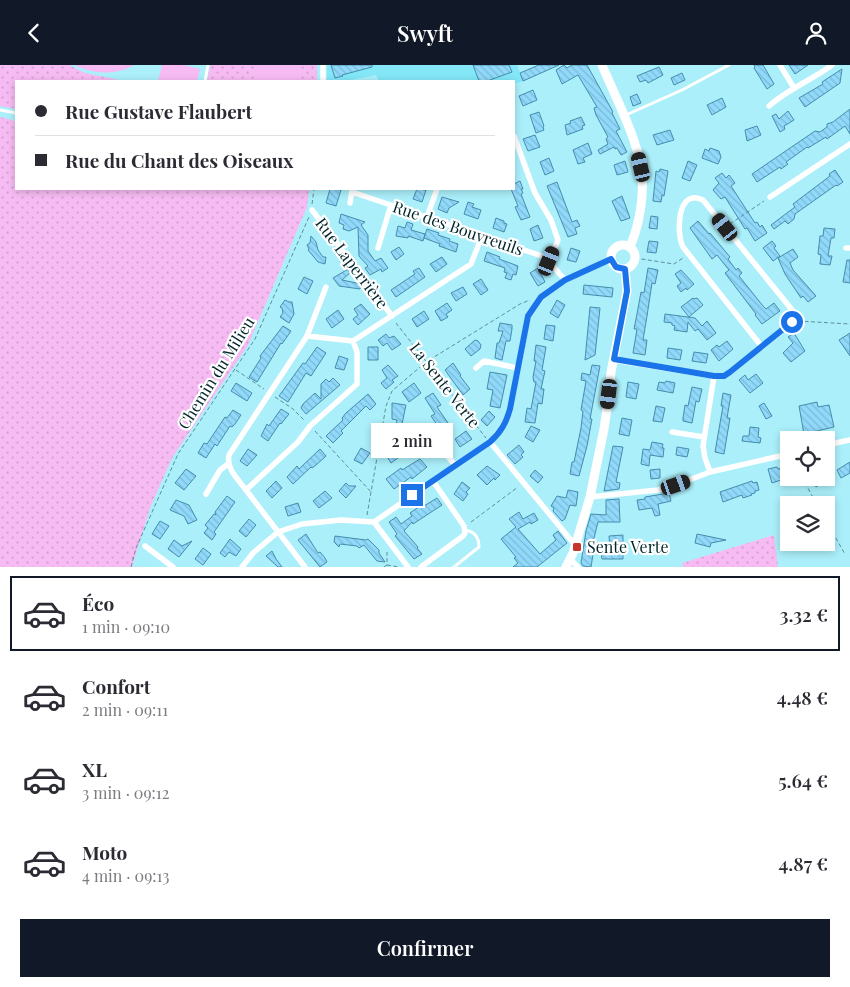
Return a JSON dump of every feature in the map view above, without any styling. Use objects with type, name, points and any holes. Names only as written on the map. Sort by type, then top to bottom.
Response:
[{"type":"main road","points":[[602,65],[636,149],[642,178],[638,225],[630,247]]},
{"type":"main road","points":[[622,245],[630,247],[635,258],[632,265],[625,269],[616,267],[611,259],[611,254],[617,247],[622,245]]},
{"type":"main road","points":[[568,563],[590,497],[604,429],[609,401],[611,372],[627,291],[625,269]]},
{"type":"street","points":[[323,65],[323,80]]},
{"type":"street","points":[[780,65],[794,88]]},
{"type":"street","points":[[769,106],[781,96],[832,65]]},
{"type":"street","points":[[515,139],[535,193],[551,220],[558,240],[549,261]]},
{"type":"street","points":[[770,197],[850,144]]},
{"type":"street","points":[[427,217],[437,190]]},
{"type":"street","name":"Rue des Bouvreuils","points":[[350,203],[352,191],[545,257],[565,280]]},
{"type":"street","points":[[614,359],[714,376],[724,376],[762,347],[790,324],[793,319],[793,311],[703,200],[698,197],[687,201],[681,211],[679,233],[681,243],[688,255],[762,347]]},
{"type":"street","points":[[378,248],[391,205]]},
{"type":"street","name":"Rue Laperrière","points":[[312,210],[392,316]]},
{"type":"street","points":[[307,336],[353,341],[471,264],[482,235]]},
{"type":"street","points":[[374,523],[499,434],[506,422],[510,409],[528,316],[541,297],[565,280],[611,259]]},
{"type":"street","points":[[306,567],[228,464],[229,455],[307,336],[326,287]]},
{"type":"street","points":[[246,490],[298,442],[310,426],[357,384],[357,352],[353,341]]},
{"type":"street","points":[[476,368],[484,361],[518,368]]},
{"type":"street","points":[[710,472],[704,453],[704,437],[714,376]]},
{"type":"street","points":[[422,432],[432,438],[455,465]]},
{"type":"street","points":[[672,432],[704,437]]},
{"type":"street","points":[[835,443],[850,440]]},
{"type":"street","name":"La Sente Verte","points":[[490,442],[575,545]]},
{"type":"street","points":[[590,497],[658,490],[710,472],[780,456]]},
{"type":"street","points":[[206,494],[220,470],[228,464]]},
{"type":"street","points":[[421,567],[465,533],[464,528],[432,481]]},
{"type":"street","points":[[242,567],[253,553],[278,532],[302,524],[341,520],[374,523],[408,567]]},
{"type":"street","points":[[145,546],[173,567]]},
{"type":"street","points":[[568,563],[578,567]]},
{"type":"lane","points":[[205,80],[208,65]]},
{"type":"lane","points":[[623,116],[682,90],[729,65]]},
{"type":"lane","points":[[0,110],[15,113]]},
{"type":"lane","points":[[454,567],[479,547],[479,541],[474,534],[464,528]]},
{"type":"path","name":"Chemin du Milieu","points":[[130,567],[136,548],[178,455],[254,339],[312,210],[314,190]]},
{"type":"path","points":[[725,227],[770,197]]},
{"type":"path","points":[[635,258],[674,263],[688,255]]},
{"type":"path","points":[[366,521],[389,396],[392,391],[426,362],[520,304],[541,297]]},
{"type":"path","name":"La Sente Verte","points":[[392,316],[490,442]]},
{"type":"path","points":[[793,319],[804,322],[850,324]]},
{"type":"path","points":[[464,528],[524,483]]},
{"type":"path","points":[[835,538],[844,554]]},
{"type":"path","points":[[387,565],[388,541]]},
{"type":"path","points":[[384,567],[387,565],[399,567]]},
{"type":"shaded area","points":[[0,65],[69,65],[85,73],[119,80],[15,80],[15,109],[0,106]]},
{"type":"shaded area","points":[[74,65],[134,65],[127,69],[104,73]]},
{"type":"shaded area","points":[[162,65],[184,65],[200,69],[197,80],[158,80]]},
{"type":"shaded area","points":[[210,65],[317,65],[317,80],[207,80]]},
{"type":"shaded area","points":[[256,65],[302,65],[301,80],[256,80]]},
{"type":"shaded area","points":[[327,65],[517,65],[523,81],[515,84],[515,80],[378,80],[376,75],[351,80],[327,80]]},
{"type":"shaded area","points":[[0,117],[15,121],[15,190],[309,190],[307,207],[248,345],[172,458],[150,508],[132,567],[0,567]]},
{"type":"shaded area","points":[[774,535],[778,567],[683,567],[682,563]]},
{"type":"building","points":[[331,65],[372,65],[372,67],[335,78]]},
{"type":"building","points":[[473,65],[509,65],[512,72],[490,80],[479,80]]},
{"type":"building","points":[[539,65],[559,65],[523,81],[520,73]]},
{"type":"building","points":[[564,65],[567,68],[572,65],[587,65],[613,112],[620,129],[616,131],[627,152],[621,155],[617,148],[615,149],[614,147],[600,154],[598,150],[608,144],[606,139],[608,137],[596,115],[594,108],[597,107],[578,75],[562,84],[556,70]]},
{"type":"building","points":[[754,65],[763,65],[774,84],[767,89]]},
{"type":"building","points":[[789,65],[808,65],[795,74]]},
{"type":"building","points":[[659,67],[663,75],[648,83],[646,80],[640,82],[637,76]]},
{"type":"building","points":[[842,69],[840,83],[805,107],[799,98],[823,84],[822,82]]},
{"type":"building","points":[[682,73],[685,80],[674,85],[671,78]]},
{"type":"building","points":[[533,90],[537,100],[523,106],[519,96]]},
{"type":"building","points":[[637,94],[641,103],[633,106],[630,97]]},
{"type":"building","points":[[722,98],[726,107],[712,115],[707,105]]},
{"type":"building","points":[[850,109],[850,134],[845,126],[827,139],[826,137],[807,147],[786,162],[788,164],[781,169],[780,167],[757,182],[752,174],[815,131],[820,132],[827,127],[827,124],[833,122]]},
{"type":"building","points":[[788,111],[794,120],[784,126],[785,129],[780,132],[772,116],[776,114],[779,119]]},
{"type":"building","points":[[539,112],[544,130],[536,133],[530,115]]},
{"type":"building","points":[[581,117],[585,125],[582,126],[583,129],[567,135],[565,125]]},
{"type":"building","points":[[757,126],[761,135],[747,141],[745,130]]},
{"type":"building","points":[[670,130],[674,140],[657,145],[653,135]]},
{"type":"building","points":[[535,135],[540,147],[528,151],[523,139]]},
{"type":"building","points":[[588,143],[592,154],[583,158],[585,162],[578,164],[573,150]]},
{"type":"building","points":[[710,148],[719,151],[721,157],[718,164],[702,158],[705,149],[709,151]]},
{"type":"building","points":[[549,158],[554,171],[545,175],[540,162]]},
{"type":"building","points":[[625,161],[628,172],[617,175],[614,165]]},
{"type":"building","points":[[688,161],[697,165],[690,181],[682,178]]},
{"type":"building","points":[[660,169],[668,171],[664,196],[662,195],[661,202],[653,201],[656,171],[659,172]]},
{"type":"building","points":[[835,170],[843,182],[795,214],[794,219],[788,224],[785,221],[774,229],[771,225],[795,207],[793,204],[830,176],[829,174]]},
{"type":"building","points":[[722,173],[726,178],[729,175],[735,183],[731,186],[755,223],[757,222],[760,227],[762,225],[767,233],[755,241],[747,228],[745,229],[725,197],[721,199],[713,190],[719,183],[715,178]]},
{"type":"building","points":[[520,181],[523,189],[521,189],[523,193],[521,194],[530,217],[521,220],[515,207],[518,206],[511,190],[515,190],[515,184]]},
{"type":"building","points":[[557,182],[572,222],[577,220],[580,226],[575,228],[577,234],[568,237],[547,186]]},
{"type":"building","points":[[330,190],[341,190],[336,206],[326,203]]},
{"type":"building","points":[[417,190],[426,190],[422,202],[413,199]]},
{"type":"building","points":[[622,196],[630,218],[621,221],[612,201]]},
{"type":"building","points":[[442,197],[459,202],[449,208],[447,213],[438,209]]},
{"type":"building","points":[[468,202],[474,204],[472,207],[481,210],[478,219],[464,214]]},
{"type":"building","points":[[341,214],[365,222],[361,225],[368,235],[368,251],[375,261],[381,258],[388,268],[382,272],[381,269],[370,275],[365,268],[368,266],[359,256],[358,227],[349,231],[343,229],[344,225],[339,223]]},
{"type":"building","points":[[651,216],[658,217],[657,229],[649,228]]},
{"type":"building","points":[[496,218],[507,224],[504,232],[493,228]]},
{"type":"building","points":[[698,221],[730,257],[728,259],[736,270],[738,268],[742,273],[739,276],[763,306],[766,309],[774,303],[780,311],[762,324],[725,273],[729,270],[717,255],[712,259],[690,228]]},
{"type":"building","points":[[407,222],[413,224],[411,230],[425,234],[423,241],[408,236],[408,238],[396,236],[398,226],[405,228]]},
{"type":"building","points":[[538,225],[543,238],[534,241],[530,229]]},
{"type":"building","points":[[824,228],[835,229],[834,238],[831,238],[828,256],[832,256],[830,265],[820,264],[821,255],[818,254],[820,236],[823,236]]},
{"type":"building","points":[[427,229],[439,233],[438,235],[458,244],[456,252],[424,238]]},
{"type":"building","points":[[311,236],[323,257],[326,257],[325,264],[318,262],[308,250],[307,245],[310,243]]},
{"type":"building","points":[[649,241],[658,242],[656,253],[647,252]]},
{"type":"building","points":[[772,241],[776,246],[774,248],[780,256],[773,261],[763,248]]},
{"type":"building","points":[[399,247],[404,254],[396,260],[391,252]]},
{"type":"building","points":[[571,248],[580,251],[576,262],[567,260]]},
{"type":"building","points":[[793,249],[798,257],[790,263],[793,270],[816,296],[808,302],[803,296],[801,298],[785,274],[778,258]]},
{"type":"building","points":[[487,252],[518,266],[516,275],[513,274],[511,280],[505,278],[507,273],[504,272],[505,268],[484,261]]},
{"type":"building","points":[[442,257],[447,264],[436,272],[430,264]]},
{"type":"building","points":[[847,260],[850,260],[850,283],[843,282]]},
{"type":"building","points":[[350,268],[352,271],[342,280],[361,284],[360,289],[339,286],[333,278]]},
{"type":"building","points":[[419,268],[425,277],[396,297],[391,290],[415,274],[413,271]]},
{"type":"building","points":[[538,268],[545,282],[538,286],[530,273]]},
{"type":"building","points":[[648,268],[658,270],[655,284],[652,283],[643,340],[647,340],[645,355],[633,353],[637,329],[634,329],[641,292],[644,293]]},
{"type":"building","points":[[681,270],[694,284],[681,292],[677,286],[681,283],[675,274]]},
{"type":"building","points":[[304,277],[313,281],[307,294],[298,289]]},
{"type":"building","points":[[481,279],[488,290],[481,295],[473,284]]},
{"type":"building","points":[[584,285],[613,288],[612,297],[583,294]]},
{"type":"building","points":[[463,287],[467,294],[456,301],[451,293]]},
{"type":"building","points":[[693,298],[697,298],[703,305],[689,317],[681,307]]},
{"type":"building","points":[[285,300],[292,302],[294,314],[289,323],[280,317],[283,313],[280,307]]},
{"type":"building","points":[[557,300],[565,305],[558,318],[550,313]]},
{"type":"building","points":[[447,303],[452,310],[446,314],[448,317],[441,321],[435,311]]},
{"type":"building","points":[[361,304],[370,314],[358,325],[353,319],[358,315],[354,309]]},
{"type":"building","points":[[590,307],[600,308],[595,355],[585,360]]},
{"type":"building","points":[[338,310],[344,319],[332,328],[326,319]]},
{"type":"building","points":[[424,311],[429,319],[417,327],[412,319]]},
{"type":"building","points":[[665,314],[695,318],[702,326],[707,321],[716,333],[707,340],[698,329],[695,331],[688,322],[687,332],[674,330],[675,326],[672,323],[664,322]]},
{"type":"building","points":[[500,323],[512,325],[510,341],[506,341],[502,360],[495,358],[497,343],[499,343],[503,331],[498,331]]},
{"type":"building","points":[[546,325],[555,326],[553,341],[544,339]]},
{"type":"building","points":[[283,326],[291,331],[281,343],[257,382],[249,377],[261,358],[260,356]]},
{"type":"building","points":[[794,333],[805,351],[791,362],[783,353],[793,343],[788,337]]},
{"type":"building","points":[[850,333],[850,356],[839,340]]},
{"type":"building","points":[[386,334],[389,338],[394,336],[401,344],[392,350],[387,343],[383,346],[378,340]]},
{"type":"building","points":[[475,340],[481,345],[480,349],[471,356],[465,349]]},
{"type":"building","points":[[727,341],[733,349],[719,361],[711,350]]},
{"type":"building","points":[[536,345],[546,347],[542,370],[545,371],[541,389],[544,389],[542,404],[538,403],[535,423],[525,422],[527,408],[531,409],[536,382],[534,382],[533,377]]},
{"type":"building","points":[[317,347],[326,353],[311,376],[306,373],[288,402],[279,396]]},
{"type":"building","points":[[368,347],[378,347],[378,360],[368,360]]},
{"type":"building","points":[[668,348],[682,350],[680,360],[667,358]]},
{"type":"building","points":[[694,352],[708,354],[706,363],[692,361]]},
{"type":"building","points":[[339,356],[348,359],[344,370],[335,368]]},
{"type":"building","points":[[453,363],[470,389],[463,395],[445,370]]},
{"type":"building","points":[[388,365],[398,376],[392,380],[394,382],[386,389],[381,383],[387,378],[382,370]]},
{"type":"building","points":[[592,365],[600,366],[587,446],[579,476],[570,474],[583,411],[581,410],[586,381],[581,380],[582,373],[590,375]]},
{"type":"building","points":[[490,372],[507,375],[500,408],[490,406],[493,390],[487,389]]},
{"type":"building","points":[[756,374],[763,383],[750,393],[739,380],[745,375],[748,380]]},
{"type":"building","points":[[333,378],[340,385],[306,414],[301,408],[303,404],[315,393],[321,399],[321,384],[326,379],[329,382]]},
{"type":"building","points":[[666,381],[675,383],[673,393],[657,390],[659,382],[665,383]]},
{"type":"building","points":[[628,382],[639,384],[636,399],[626,397]]},
{"type":"building","points":[[236,383],[252,393],[247,401],[231,391]]},
{"type":"building","points":[[414,383],[421,393],[409,402],[402,392]]},
{"type":"building","points":[[692,387],[702,389],[699,402],[696,401],[692,423],[683,421],[683,418],[685,405],[688,406]]},
{"type":"building","points":[[433,393],[441,405],[437,407],[448,423],[440,429],[431,416],[435,414],[425,398]]},
{"type":"building","points":[[723,393],[731,395],[727,418],[730,418],[724,454],[715,452],[723,406],[721,406]]},
{"type":"building","points":[[368,394],[376,404],[370,410],[366,406],[341,431],[343,433],[333,443],[326,436],[343,420],[342,418],[346,413]]},
{"type":"building","points":[[817,402],[818,407],[829,405],[834,427],[817,431],[803,431],[799,406]]},
{"type":"building","points":[[392,403],[406,405],[402,424],[406,425],[402,439],[397,438],[395,434],[397,420],[392,419]]},
{"type":"building","points":[[764,403],[772,416],[766,419],[759,406]]},
{"type":"building","points":[[656,406],[665,408],[662,422],[653,421]]},
{"type":"building","points":[[281,409],[289,414],[280,423],[268,441],[261,436],[267,424],[269,426]]},
{"type":"building","points":[[233,410],[241,415],[235,424],[232,427],[230,426],[217,446],[215,444],[206,458],[198,453],[204,443],[207,444],[225,417],[227,418]]},
{"type":"building","points":[[489,411],[495,417],[487,426],[481,420]]},
{"type":"building","points":[[622,418],[632,420],[629,436],[619,434]]},
{"type":"building","points":[[531,426],[540,430],[533,442],[525,437]]},
{"type":"building","points":[[750,427],[759,428],[758,437],[761,438],[760,443],[742,441],[743,436],[749,436]]},
{"type":"building","points":[[466,431],[472,439],[460,447],[455,439]]},
{"type":"building","points":[[652,442],[663,444],[663,457],[650,455],[649,466],[641,464],[643,449],[650,450]]},
{"type":"building","points":[[519,445],[524,452],[521,455],[523,457],[515,464],[507,455]]},
{"type":"building","points":[[613,446],[623,447],[616,482],[620,483],[619,489],[604,491]]},
{"type":"building","points":[[396,447],[402,455],[391,463],[386,455]]},
{"type":"building","points":[[677,447],[689,449],[687,457],[676,455]]},
{"type":"building","points":[[361,448],[370,453],[362,464],[354,460]]},
{"type":"building","points":[[248,449],[257,455],[247,466],[240,461]]},
{"type":"building","points":[[320,449],[326,456],[293,484],[287,477],[297,466],[299,469]]},
{"type":"building","points":[[420,459],[427,467],[412,479],[411,477],[394,489],[386,479],[401,468],[402,470]]},
{"type":"building","points":[[850,462],[850,473],[841,478],[837,470]]},
{"type":"building","points":[[487,466],[500,475],[487,485],[477,475]]},
{"type":"building","points":[[777,467],[780,469],[780,480],[772,483],[768,469]]},
{"type":"building","points":[[186,469],[196,476],[184,490],[175,483]]},
{"type":"building","points":[[660,469],[660,478],[651,479],[650,470]]},
{"type":"building","points":[[535,470],[543,477],[538,483],[530,476]]},
{"type":"building","points":[[276,481],[282,488],[272,498],[266,491]]},
{"type":"building","points":[[752,481],[753,483],[757,482],[759,490],[755,491],[755,493],[743,498],[742,495],[723,502],[720,492]]},
{"type":"building","points":[[462,482],[470,488],[466,492],[468,494],[463,501],[454,494]]},
{"type":"building","points":[[346,483],[349,486],[356,486],[346,498],[339,491]]},
{"type":"building","points":[[568,490],[578,492],[576,506],[570,505],[565,519],[562,521],[551,506],[557,496],[566,498]]},
{"type":"building","points":[[325,491],[332,498],[319,508],[313,501]]},
{"type":"building","points":[[669,493],[671,501],[658,504],[660,515],[655,516],[652,508],[639,510],[637,500]]},
{"type":"building","points":[[227,496],[235,502],[214,532],[216,534],[212,540],[204,533],[208,528],[205,525],[214,514],[216,515],[215,512]]},
{"type":"building","points":[[437,498],[442,505],[413,524],[412,522],[404,531],[422,554],[414,559],[395,536],[397,534],[389,522],[396,517],[401,524],[412,516],[410,513],[423,504],[424,506]]},
{"type":"building","points":[[619,499],[620,522],[598,522],[593,542],[595,542],[591,567],[583,566],[581,563],[591,514],[606,515],[606,500]]},
{"type":"building","points":[[176,500],[189,505],[197,520],[188,524],[184,516],[170,510]]},
{"type":"building","points":[[298,503],[301,512],[288,516],[285,507]]},
{"type":"building","points":[[519,512],[523,519],[534,513],[538,520],[518,529],[540,554],[556,540],[553,535],[558,531],[567,543],[537,567],[513,567],[518,563],[514,558],[516,557],[501,539],[516,527],[509,519]]},
{"type":"building","points":[[249,519],[256,525],[246,537],[239,531]]},
{"type":"building","points":[[160,521],[169,526],[160,539],[152,534]]},
{"type":"building","points":[[306,534],[318,553],[320,552],[327,562],[320,567],[298,540]]},
{"type":"building","points":[[697,534],[726,540],[711,543],[710,547],[695,543]]},
{"type":"building","points":[[623,535],[623,559],[602,559],[600,547],[610,548],[609,536]]},
{"type":"building","points":[[335,536],[368,539],[379,550],[385,562],[377,561],[364,545],[359,548],[357,546],[340,544],[339,547],[334,542]]},
{"type":"building","points":[[230,539],[241,549],[236,556],[229,552],[225,557],[220,553]]},
{"type":"building","points":[[174,540],[182,546],[192,541],[179,557],[168,549]]},
{"type":"building","points":[[203,548],[211,554],[203,565],[195,559]]},
{"type":"building","points":[[272,551],[282,567],[278,567],[266,556]]},
{"type":"place","name":"Sente Verte","points":[[577,547]]},
{"type":"route","points":[[412,495],[499,434],[506,422],[510,409],[528,316],[541,297],[565,280],[599,263],[611,259],[616,267],[625,269],[627,291],[614,359],[720,377],[730,372],[792,322]]}]
